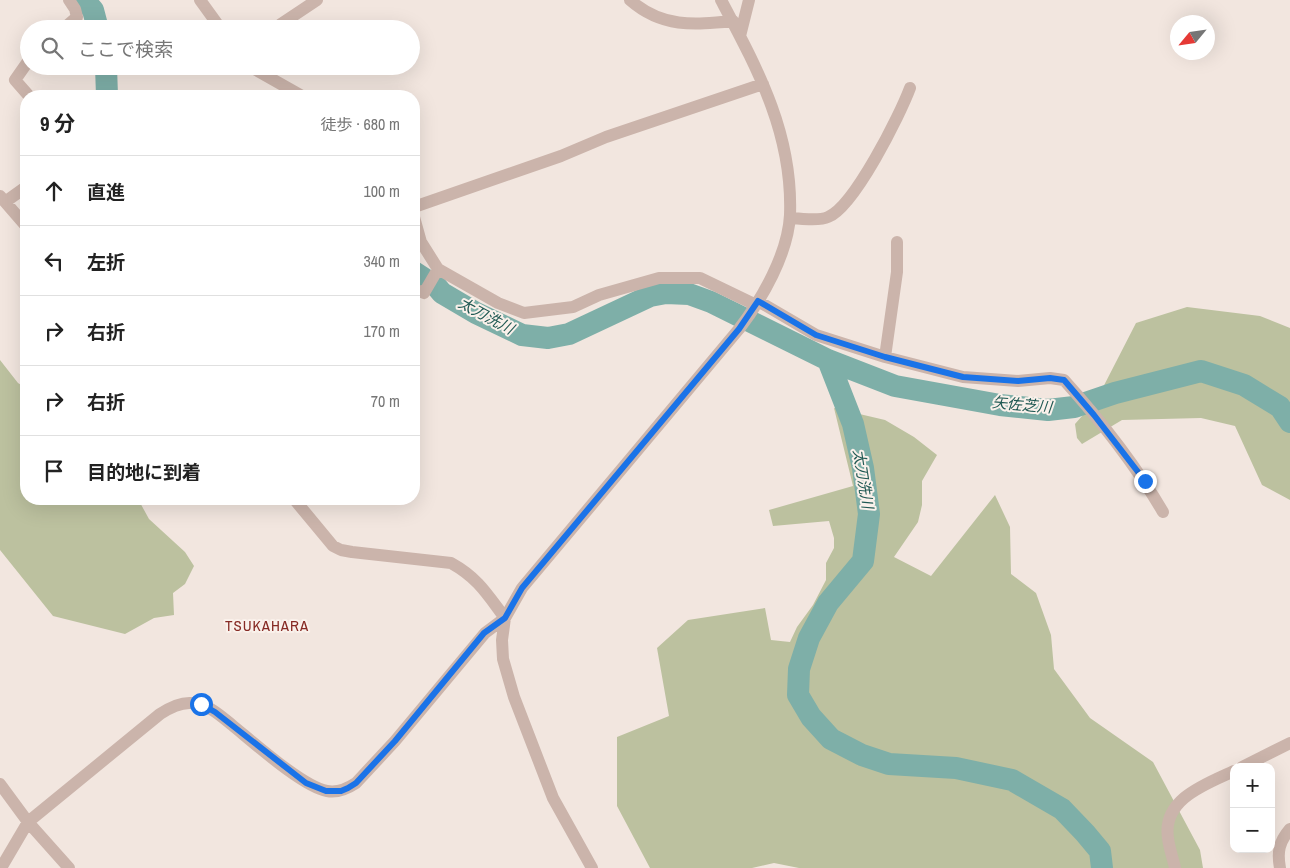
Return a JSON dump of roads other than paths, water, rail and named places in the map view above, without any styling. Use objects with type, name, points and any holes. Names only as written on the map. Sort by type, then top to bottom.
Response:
[{"type":"street","points":[[69,0],[75,9],[77,17],[74,20]]},
{"type":"street","points":[[200,0],[214,20]]},
{"type":"street","points":[[287,20],[317,0]]},
{"type":"street","points":[[630,0],[656,18],[699,24],[732,21]]},
{"type":"street","points":[[592,868],[553,798],[514,697],[503,659],[502,640],[505,618],[522,588],[739,329],[756,305],[774,273],[790,217],[788,163],[779,126],[763,84],[721,0]]},
{"type":"street","points":[[740,36],[749,0]]},
{"type":"street","points":[[20,73],[15,80],[24,90]]},
{"type":"street","points":[[265,75],[291,90]]},
{"type":"street","points":[[420,205],[561,156],[606,137],[763,84]]},
{"type":"street","points":[[790,217],[797,219],[827,218],[849,198],[868,169],[904,104],[910,88]]},
{"type":"street","points":[[20,190],[3,199],[20,219]]},
{"type":"street","points":[[420,238],[438,269],[498,303],[524,313],[573,307],[599,295],[659,278],[700,278],[816,335],[885,357],[963,377],[1018,381],[1050,378],[1064,380],[1094,415],[1145,481],[1163,512]]},
{"type":"street","points":[[885,357],[897,272],[897,242]]},
{"type":"street","points":[[420,291],[424,293],[438,269]]},
{"type":"street","points":[[299,505],[333,546],[341,550],[450,563],[465,571],[479,583],[505,618]]},
{"type":"street","points":[[1,868],[28,822],[160,714],[170,708],[190,702],[201,704],[215,712],[306,783],[326,791],[341,791],[348,788],[356,783],[395,741],[484,633],[505,618]]},
{"type":"street","points":[[1250,763],[1290,743]]},
{"type":"street","points":[[1175,868],[1167,836],[1169,818],[1179,802],[1191,792],[1230,773]]},
{"type":"street","points":[[0,784],[28,822],[69,868]]},
{"type":"street","points":[[1280,868],[1278,854],[1281,840],[1290,829]]},
{"type":"waterway","name":"太刀洗川","points":[[84,0],[93,10],[96,20]]},
{"type":"waterway","name":"太刀洗川","points":[[106,75],[107,90]]},
{"type":"waterway","name":"矢佐芝川","points":[[420,276],[437,287],[442,293],[476,313],[522,335],[548,338],[569,334],[650,296],[666,293],[689,294],[711,302],[828,360],[895,386],[1000,405],[1048,410],[1074,407],[1115,393],[1201,371],[1244,385],[1280,407],[1290,422]]},
{"type":"waterway","name":"太刀洗川","points":[[828,360],[853,424],[863,468],[869,514],[863,561],[828,603],[809,638],[799,669],[798,695],[811,717],[831,739],[862,755],[889,764],[956,768],[1012,780],[1062,809],[1100,851],[1102,868]]},
{"type":"district","name":"TSUKAHARA","points":[[267,626]]}]
